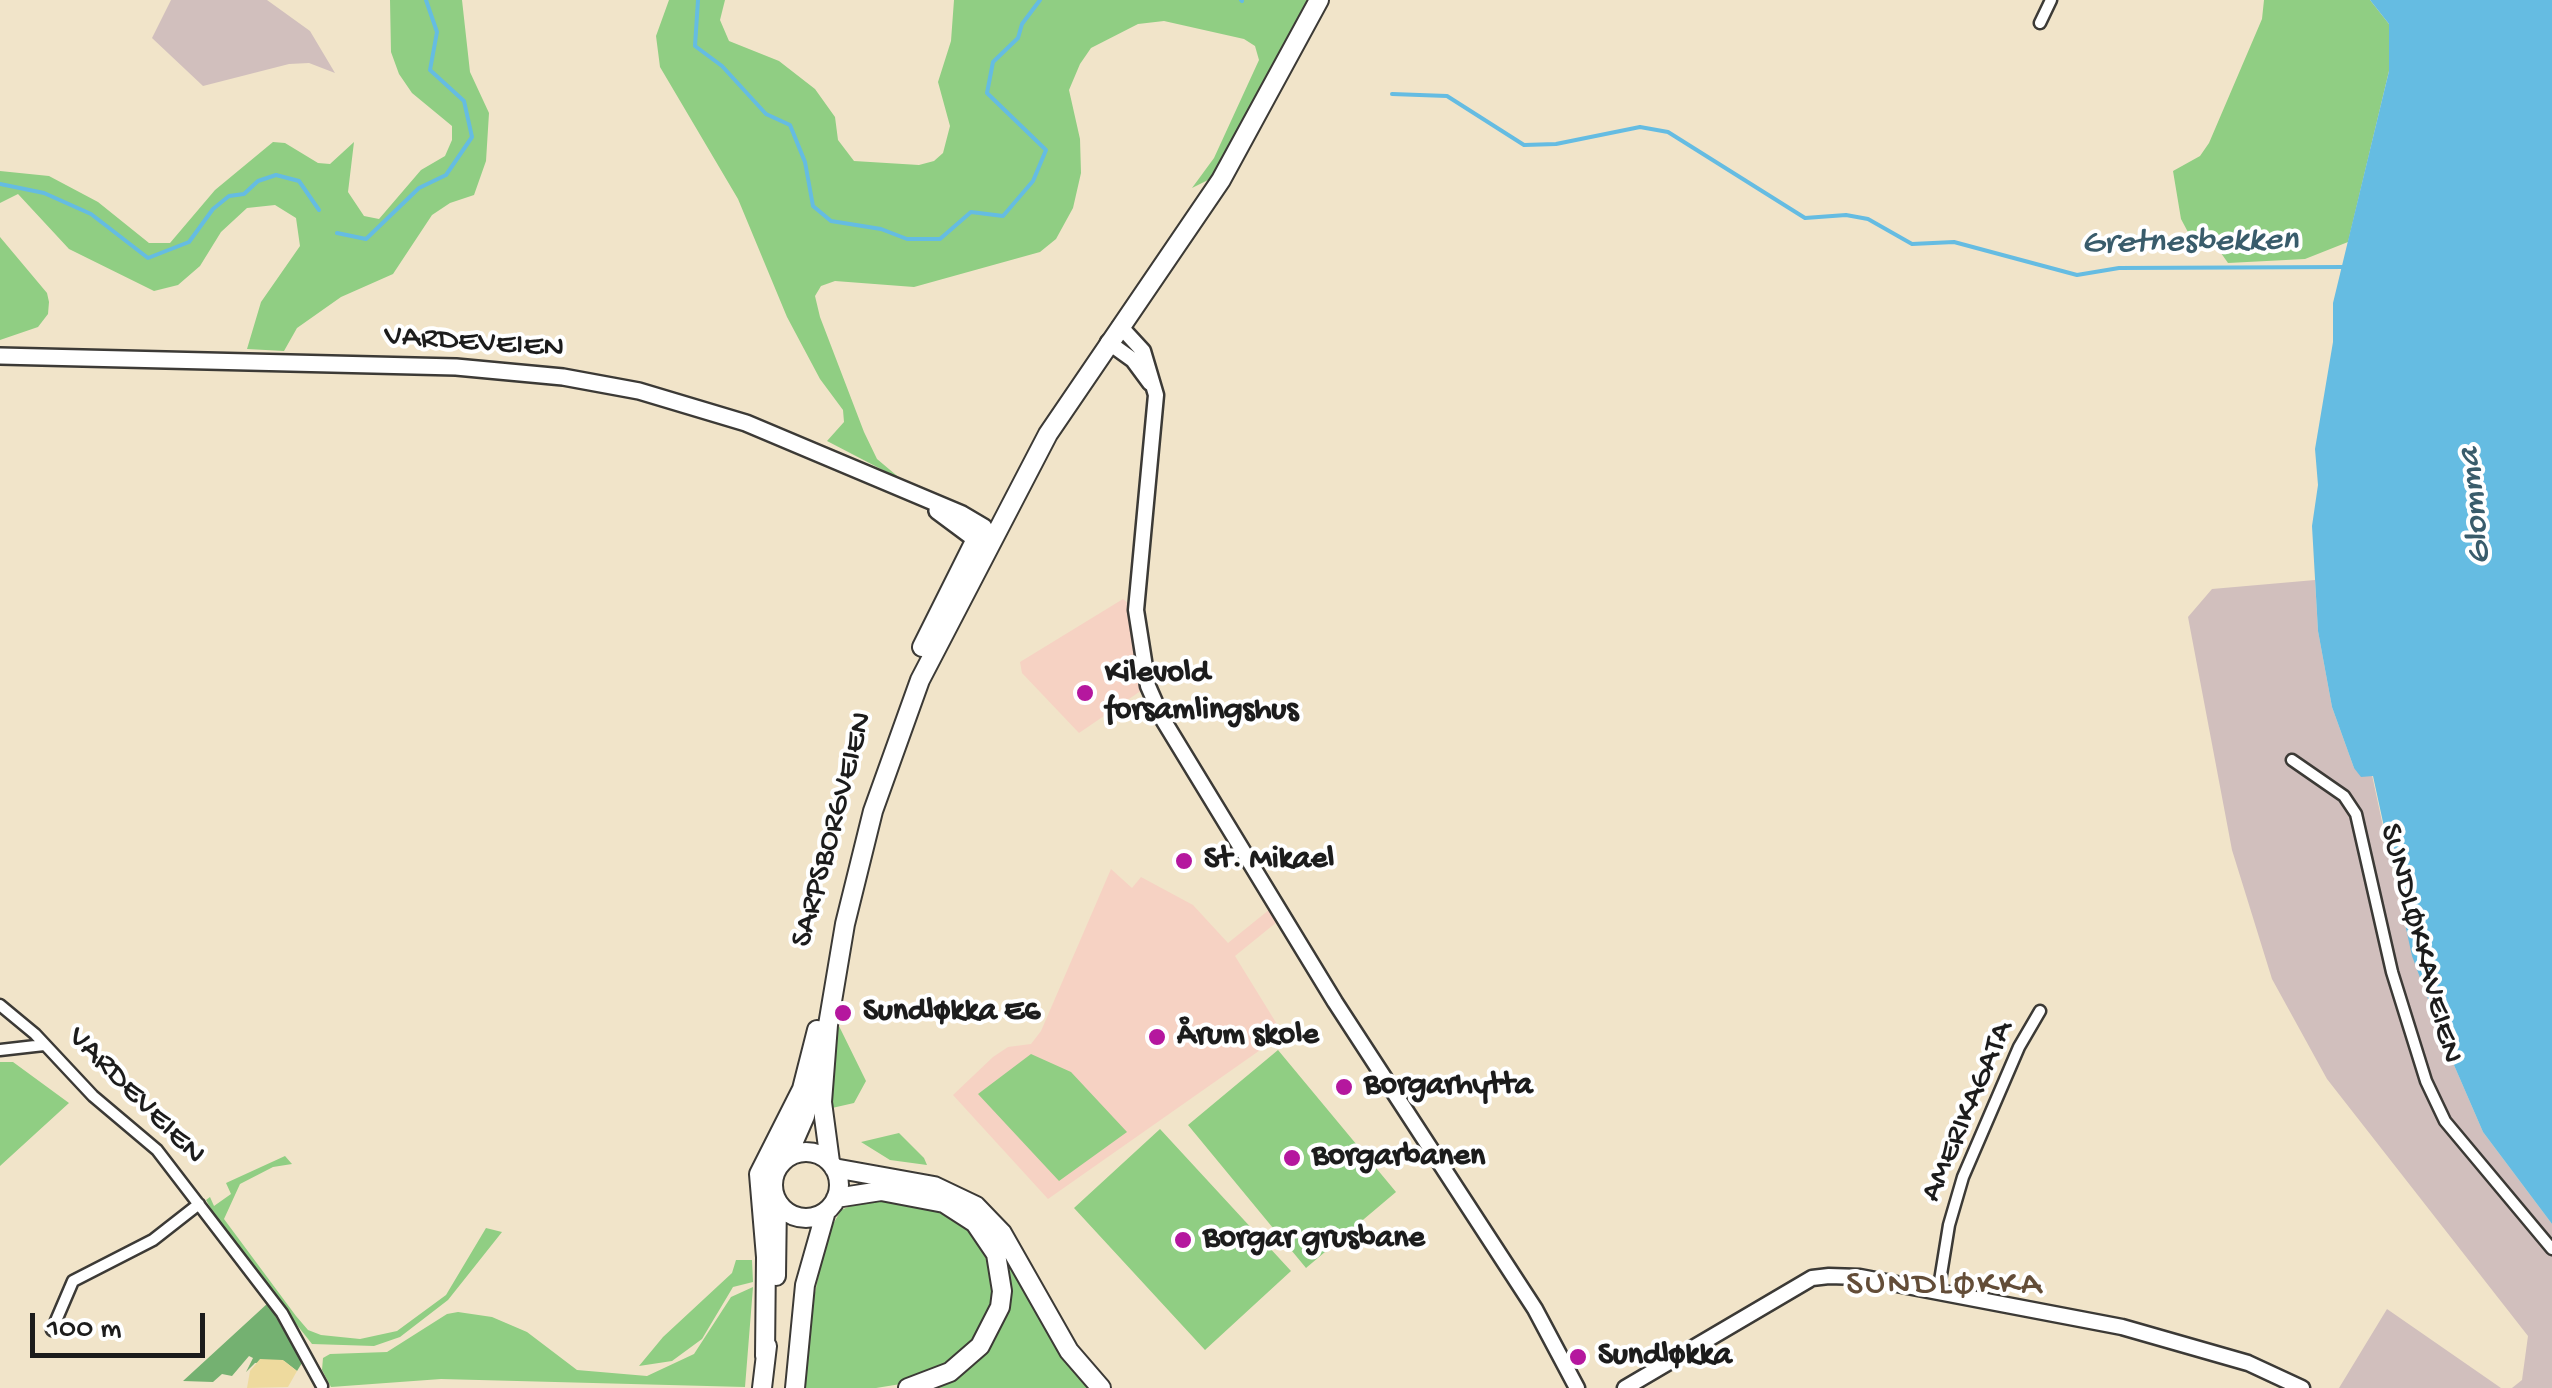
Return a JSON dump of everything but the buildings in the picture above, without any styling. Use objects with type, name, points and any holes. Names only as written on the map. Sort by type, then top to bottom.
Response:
[{"type":"highway","name":"SARPSBORGVEIEN","points":[[786,1157],[805,1116],[848,870],[878,762],[920,652],[984,535],[1048,434],[1220,180],[1319,0]]},
{"type":"highway","name":"SARPSBORGVEIEN","points":[[832,1165],[822,1102],[828,1026],[863,846],[920,680],[984,535]]},
{"type":"highway","points":[[765,1356],[766,1257],[758,1174],[802,1089],[817,1030]]},
{"type":"highway","points":[[762,1388],[778,1251],[772,1182],[786,1157],[804,1152],[832,1165],[934,1186],[976,1206],[1002,1233],[1068,1351],[1100,1388]]},
{"type":"highway","points":[[795,1388],[805,1285],[839,1183],[832,1165]]},
{"type":"highway","points":[[776,1202],[799,1218],[881,1191],[944,1204],[975,1223],[996,1254],[1002,1291],[986,1337],[950,1372],[908,1388]]},
{"type":"main road","name":"VARDEVEIEN","points":[[0,356],[456,367],[563,376],[710,410],[922,499],[984,535]]},
{"type":"street","points":[[2040,23],[2051,0]]},
{"type":"street","points":[[1120,326],[1144,352],[1156,394],[1136,610],[1148,686],[1162,718],[1335,1002],[1532,1304],[1577,1388]]},
{"type":"street","points":[[1108,342],[1133,360],[1156,394]]},
{"type":"street","name":"SUNDLØKKAVEIEN","points":[[2292,760],[2344,796],[2356,814],[2392,972],[2426,1082],[2445,1121],[2552,1249]]},
{"type":"street","name":"VARDEVEIEN","points":[[0,1004],[93,1096],[157,1150],[282,1313],[322,1386]]},
{"type":"street","name":"AMERIKAGATA","points":[[1938,1292],[1963,1177],[2019,1047],[2040,1012]]},
{"type":"street","points":[[0,1050],[44,1045]]},
{"type":"street","points":[[52,1330],[73,1280],[153,1240],[199,1204]]},
{"type":"street","points":[[1625,1388],[1812,1278],[1860,1277],[2065,1313],[2182,1342],[2248,1363],[2302,1388]]},
{"type":"shaded area","points":[[171,0],[267,0],[310,31],[335,73],[309,63],[289,64],[203,86],[152,38]]},
{"type":"shaded area","points":[[2315,580],[2318,631],[2332,707],[2354,768],[2372,775],[2403,919],[2444,1042],[2483,1132],[2552,1224],[2552,1388],[2512,1388],[2522,1380],[2528,1336],[2327,1079],[2272,979],[2232,850],[2188,617],[2212,589]]},
{"type":"shaded area","points":[[1123,599],[1136,610],[1148,686],[1079,733],[1022,673],[1020,662]]},
{"type":"shaded area","name":"Årum skole","points":[[1111,869],[1132,888],[1141,877],[1193,905],[1228,943],[1275,905],[1283,917],[1235,956],[1283,1034],[1048,1199],[953,1095],[993,1057],[1008,1047],[1031,1044],[1041,1031]]},
{"type":"shaded area","points":[[2387,1309],[2501,1388],[2339,1388]]},
{"type":"green space","points":[[390,0],[462,0],[470,72],[489,113],[486,161],[474,195],[450,203],[432,215],[393,274],[341,297],[297,328],[284,351],[247,349],[261,302],[300,246],[296,218],[275,205],[247,208],[221,232],[200,266],[178,285],[154,291],[69,249],[18,194],[0,203],[0,171],[49,176],[98,202],[149,243],[170,243],[215,190],[273,142],[285,143],[318,163],[330,164],[354,142],[348,192],[364,216],[379,219],[421,170],[445,156],[452,140],[452,126],[412,93],[399,74],[391,52]]},
{"type":"green space","points":[[669,0],[725,0],[720,20],[729,41],[779,61],[815,89],[835,117],[838,140],[854,161],[919,165],[934,161],[943,153],[950,126],[938,82],[951,41],[954,0],[1307,0],[1212,178],[1192,188],[1214,158],[1259,60],[1255,46],[1244,39],[1164,21],[1138,24],[1091,48],[1069,90],[1080,139],[1081,173],[1073,208],[1056,239],[1040,252],[914,287],[835,281],[821,286],[815,296],[820,317],[864,432],[877,459],[902,480],[827,441],[844,422],[843,410],[820,379],[787,317],[738,199],[660,67],[656,36]]},
{"type":"green space","points":[[2264,0],[2370,0],[2389,24],[2389,71],[2348,242],[2305,259],[2228,263],[2221,253],[2189,234],[2181,219],[2173,171],[2200,156],[2209,143],[2262,19]]},
{"type":"green space","points":[[0,237],[47,293],[49,302],[48,314],[38,327],[0,340]]},
{"type":"green space","points":[[838,1024],[866,1081],[854,1103],[832,1108]]},
{"type":"green space","name":"Borgarbanen","points":[[1278,1050],[1396,1192],[1306,1268],[1188,1125]]},
{"type":"green space","points":[[1031,1054],[1071,1072],[1127,1132],[1059,1181],[978,1094]]},
{"type":"green space","points":[[0,1062],[13,1062],[69,1103],[0,1166]]},
{"type":"green space","name":"Borgar grusbane","points":[[1160,1129],[1291,1271],[1205,1350],[1074,1208]]},
{"type":"green space","points":[[899,1133],[927,1165],[890,1160],[861,1142]]},
{"type":"green space","points":[[285,1156],[292,1164],[273,1167],[240,1184],[224,1219],[296,1316],[308,1330],[321,1335],[360,1339],[397,1331],[446,1295],[486,1228],[502,1232],[448,1300],[400,1337],[374,1346],[312,1344],[228,1238],[206,1200],[210,1197],[214,1206],[231,1194],[226,1183]]},
{"type":"green space","points":[[867,1199],[934,1207],[976,1236],[993,1269],[996,1292],[986,1327],[958,1359],[907,1383],[876,1388],[805,1388],[812,1307],[827,1235],[841,1210]]},
{"type":"green space","points":[[736,1260],[752,1260],[753,1282],[733,1287],[702,1339],[672,1361],[639,1366],[663,1337],[732,1273]]},
{"type":"green space","points":[[1005,1267],[1011,1267],[1067,1363],[1088,1388],[931,1388],[970,1364]]},
{"type":"green space","points":[[753,1287],[745,1387],[441,1379],[331,1387],[322,1370],[323,1358],[330,1354],[387,1352],[447,1314],[458,1312],[492,1317],[527,1332],[577,1370],[647,1376],[694,1354],[731,1297]]},
{"type":"green space","points":[[268,1303],[302,1363],[297,1371],[284,1361],[255,1363],[246,1372],[253,1358],[249,1356],[232,1376],[222,1374],[213,1382],[183,1381]]},
{"type":"sand","points":[[260,1359],[283,1360],[297,1371],[288,1387],[247,1388],[250,1371]]},
{"type":"water","name":"Glomma","points":[[2370,0],[2552,0],[2552,1224],[2483,1132],[2444,1042],[2412,956],[2373,776],[2361,777],[2354,768],[2332,707],[2318,631],[2312,526],[2318,485],[2315,449],[2333,342],[2333,303],[2389,71],[2389,24]]},
{"type":"waterway","name":"Gretnesbekken","points":[[337,233],[366,239],[419,188],[446,175],[472,137],[464,101],[430,70],[437,32],[426,0]]},
{"type":"waterway","name":"Gretnesbekken","points":[[698,0],[695,46],[722,66],[766,114],[790,125],[805,162],[813,206],[831,221],[881,229],[907,239],[940,239],[971,212],[1003,216],[1033,181],[1046,150],[987,93],[993,62],[1018,38],[1022,24],[1040,0]]},
{"type":"waterway","name":"Gretnesbekken","points":[[1392,94],[1447,96],[1524,145],[1556,144],[1640,127],[1668,132],[1805,218],[1846,215],[1868,219],[1912,244],[1954,242],[2077,275],[2119,268],[2344,267]]},
{"type":"waterway","name":"Gretnesbekken","points":[[0,184],[44,193],[91,214],[148,258],[189,242],[213,209],[229,196],[244,194],[258,181],[276,175],[299,181],[319,210]]},
{"type":"place","name":"Kilevold forsamlingshus","points":[[1085,693]]},
{"type":"place","name":"St. Mikael","points":[[1184,861]]},
{"type":"place","name":"Sundløkka E6","points":[[843,1013]]},
{"type":"place","name":"Årum skole","points":[[1157,1037]]},
{"type":"place","name":"Borgarhytta","points":[[1344,1087]]},
{"type":"place","name":"Borgarbanen","points":[[1292,1158]]},
{"type":"place","name":"Borgar grusbane","points":[[1183,1240]]},
{"type":"place","name":"Sundløkka","points":[[1578,1357]]},
{"type":"district","name":"SUNDLØKKA","points":[[1945,1287]]}]
